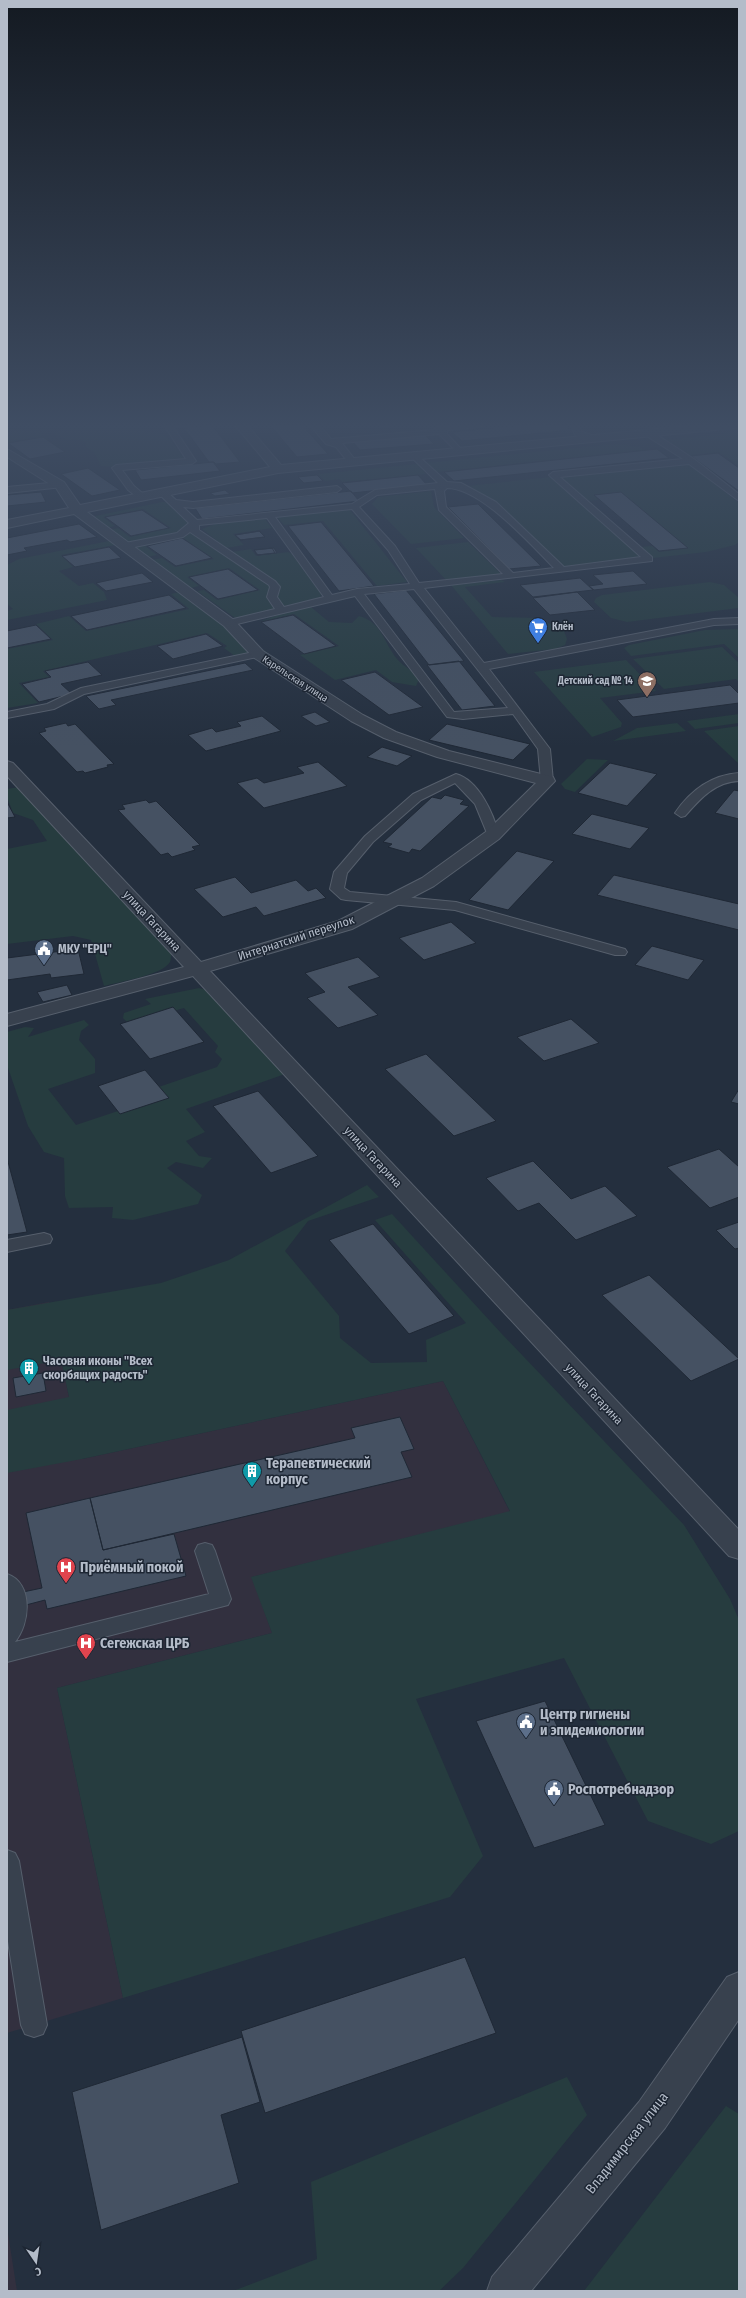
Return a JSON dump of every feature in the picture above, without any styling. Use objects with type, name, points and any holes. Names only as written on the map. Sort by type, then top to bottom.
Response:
[{"type":"street","name":"Карельская улица","points":[[107,532],[229,623],[258,654],[357,718],[390,735],[443,754],[547,781]]},
{"type":"street","name":"улица Гагарина","points":[[7,766],[739,1548]]},
{"type":"street","name":"Интернатский переулок","points":[[7,1020],[197,969],[345,924],[428,882],[493,835],[547,781]]},
{"type":"street","name":"Владимирская улица","points":[[506,2291],[652,2115],[739,1989]]},
{"type":"lane","points":[[125,546],[180,535],[183,532]]},
{"type":"lane","points":[[196,532],[272,582],[275,587],[272,597],[281,610]]},
{"type":"lane","points":[[282,532],[330,599]]},
{"type":"lane","points":[[378,532],[392,548],[416,585],[516,710],[544,749],[547,781]]},
{"type":"lane","points":[[467,532],[511,576]]},
{"type":"lane","points":[[523,532],[562,570]]},
{"type":"lane","points":[[229,623],[357,592],[511,576],[649,559],[619,532]]},
{"type":"lane","points":[[357,592],[451,715],[464,716],[516,710]]},
{"type":"lane","points":[[482,667],[714,622],[739,621]]},
{"type":"lane","points":[[7,715],[50,707],[81,691],[258,654]]},
{"type":"lane","points":[[681,813],[709,784],[717,780],[739,777]]},
{"type":"lane","points":[[493,835],[488,814],[479,798],[456,778],[417,797],[369,839],[341,872],[337,889],[346,896],[394,899],[456,906],[620,952]]},
{"type":"lane","points":[[7,1246],[44,1239]]},
{"type":"lane","points":[[7,1653],[221,1599],[205,1551]]},
{"type":"lane","points":[[7,1582],[12,1587],[17,1615],[10,1634],[7,1637]]},
{"type":"lane","points":[[7,1861],[34,2025]]},
{"type":"shaded area","name":"Сегежская ЦРБ","points":[[49,1302],[82,1459],[443,1381],[510,1512],[252,1577],[272,1633],[57,1688],[123,1998],[7,2033],[7,1310]]},
{"type":"shaded area","points":[[7,2227],[17,2291],[7,2291]]},
{"type":"green space","points":[[113,532],[124,532],[130,537],[152,532],[176,532],[128,544]]},
{"type":"green space","points":[[182,532],[193,532],[268,583],[270,587],[267,598],[275,609],[238,620],[197,591],[204,590],[217,600],[260,590],[229,568],[187,577],[199,586],[191,588],[152,560],[162,558],[175,567],[214,559],[183,538],[145,546],[157,555],[147,557],[132,547]]},
{"type":"green space","points":[[206,532],[244,532],[233,534],[244,545],[226,548]]},
{"type":"green space","points":[[332,532],[367,532],[407,582],[377,586]]},
{"type":"green space","points":[[400,532],[458,532],[464,538],[411,544]]},
{"type":"green space","points":[[528,532],[613,532],[642,558],[568,567],[561,565]]},
{"type":"green space","points":[[669,532],[739,532],[739,542],[735,545],[706,552],[653,558],[641,547],[652,546],[659,552],[688,548]]},
{"type":"green space","points":[[109,541],[115,545],[61,555],[73,567],[59,571],[79,586],[93,583],[104,592],[107,600],[7,620],[7,611],[13,609],[7,604],[7,565],[19,559]]},
{"type":"green space","points":[[468,542],[501,574],[447,581],[416,548]]},
{"type":"green space","points":[[251,549],[256,556],[288,552],[292,554],[321,594],[320,598],[284,606],[277,598],[280,587],[277,582],[232,552]]},
{"type":"green space","points":[[501,580],[505,582],[465,587],[492,617],[539,618],[564,631],[567,639],[565,645],[555,649],[508,654],[451,585]]},
{"type":"green space","points":[[710,582],[724,585],[739,598],[739,608],[627,622],[611,618],[594,602],[596,598],[602,595]]},
{"type":"green space","points":[[179,592],[268,653],[239,659],[224,648],[227,646],[207,633],[43,671],[49,677],[19,683],[38,703],[7,708],[7,649],[53,640],[36,624],[69,616],[86,631],[189,609],[171,594]]},
{"type":"green space","points":[[311,607],[329,622],[352,623],[359,616],[373,623],[382,634],[397,659],[420,677],[416,686],[392,682],[376,670],[335,680],[300,655],[339,646],[294,614],[259,622],[285,612]]},
{"type":"green space","points":[[739,629],[739,658],[724,644],[631,656],[624,648],[629,645],[705,630]]},
{"type":"green space","points":[[722,647],[739,663],[739,682],[736,679],[664,689],[633,659]]},
{"type":"green space","points":[[626,660],[656,691],[600,698],[622,723],[621,727],[592,737],[534,672]]},
{"type":"green space","points":[[739,714],[739,723],[695,729],[687,721]]},
{"type":"green space","points":[[677,723],[686,731],[613,741],[637,728]]},
{"type":"green space","points":[[739,726],[739,764],[704,731]]},
{"type":"green space","points":[[587,759],[608,760],[575,792],[565,789],[561,784]]},
{"type":"green space","points":[[19,787],[171,953],[170,961],[166,967],[150,974],[104,986],[91,940],[73,936],[7,944],[7,849],[47,841],[33,820],[13,813],[7,797],[7,789]]},
{"type":"green space","points":[[199,988],[211,991],[288,1073],[186,1109],[205,1132],[186,1141],[199,1156],[212,1158],[203,1168],[176,1162],[167,1168],[202,1195],[198,1204],[133,1220],[112,1218],[113,1207],[69,1208],[65,1196],[64,1158],[44,1152],[28,1126],[7,1065],[7,1032],[25,1027],[34,1028],[28,1037],[84,1020],[89,1025],[81,1031],[79,1040],[95,1059],[95,1073],[48,1089],[76,1125],[148,1101],[150,1090],[217,1067],[222,1059],[215,1052],[218,1046],[184,1008],[129,1024],[123,1018],[124,1013],[151,1004],[145,999]]},
{"type":"green space","points":[[367,1185],[379,1197],[308,1221],[285,1251],[339,1316],[340,1338],[371,1363],[427,1362],[426,1340],[466,1323],[375,1220],[392,1214],[501,1333],[684,1525],[730,1599],[739,1620],[739,1831],[711,1844],[648,1821],[564,1658],[416,1699],[483,1856],[450,1897],[123,1998],[57,1688],[272,1633],[251,1577],[510,1511],[443,1381],[82,1459],[7,1473],[7,1410],[69,1397],[61,1360],[7,1370],[7,1310],[161,1283],[229,1260]]},
{"type":"green space","points":[[567,2077],[587,2115],[463,2268],[439,2291],[233,2291],[317,2259],[311,2182]]},
{"type":"green space","points":[[726,2106],[739,2114],[739,2291],[584,2291]]},
{"type":"building","points":[[37,532],[90,532],[97,537],[70,542],[67,540],[24,548],[27,551],[7,555],[7,538]]},
{"type":"building","points":[[126,532],[149,532],[131,536]]},
{"type":"building","points":[[260,532],[265,537],[240,540],[235,535]]},
{"type":"building","points":[[261,532],[265,537],[241,540],[235,535]]},
{"type":"building","points":[[293,532],[329,532],[374,586],[339,591]]},
{"type":"building","points":[[473,532],[507,532],[541,566],[509,569]]},
{"type":"building","points":[[637,532],[669,532],[688,548],[659,551]]},
{"type":"building","points":[[182,538],[212,558],[176,566],[147,546]]},
{"type":"building","points":[[109,547],[121,558],[75,567],[62,556]]},
{"type":"building","points":[[272,548],[275,553],[258,555],[254,550]]},
{"type":"building","points":[[274,548],[277,553],[257,555],[254,550]]},
{"type":"building","points":[[228,569],[258,590],[218,599],[189,577]]},
{"type":"building","points":[[633,571],[647,584],[594,590],[589,586],[603,584],[593,575]]},
{"type":"building","points":[[142,573],[153,582],[106,591],[96,583]]},
{"type":"building","points":[[580,578],[593,590],[533,597],[520,585]]},
{"type":"building","points":[[406,590],[464,661],[429,665],[374,594]]},
{"type":"building","points":[[577,592],[595,610],[550,615],[533,598]]},
{"type":"building","points":[[169,595],[186,608],[87,630],[71,616]]},
{"type":"building","points":[[293,615],[336,646],[304,654],[261,622]]},
{"type":"building","points":[[36,625],[51,639],[7,648],[7,631]]},
{"type":"building","points":[[206,634],[223,646],[173,659],[157,646]]},
{"type":"building","points":[[459,661],[495,706],[462,710],[427,665]]},
{"type":"building","points":[[88,662],[102,675],[61,684],[72,694],[39,702],[22,684],[51,677],[45,671]]},
{"type":"building","points":[[245,663],[253,670],[111,700],[116,705],[99,709],[86,696]]},
{"type":"building","points":[[375,672],[423,707],[389,715],[341,680]]},
{"type":"building","points":[[730,685],[739,694],[739,703],[633,717],[617,700]]},
{"type":"building","points":[[315,712],[330,722],[316,726],[301,716]]},
{"type":"building","points":[[262,716],[281,731],[206,751],[188,735],[212,728],[216,732],[241,726],[237,722]]},
{"type":"building","points":[[66,723],[68,726],[75,724],[114,764],[85,773],[83,771],[77,772],[39,733],[46,731],[44,728]]},
{"type":"building","points":[[447,724],[530,744],[513,760],[429,740]]},
{"type":"building","points":[[382,747],[412,756],[397,766],[367,757]]},
{"type":"building","points":[[318,762],[347,786],[264,808],[237,783],[257,778],[264,783],[304,773],[297,767]]},
{"type":"building","points":[[610,763],[657,774],[627,806],[578,793]]},
{"type":"building","points":[[734,790],[739,791],[739,819],[715,813]]},
{"type":"building","points":[[445,795],[464,800],[460,804],[469,806],[420,851],[412,849],[409,853],[388,847],[392,844],[383,842],[432,797],[441,799]]},
{"type":"building","points":[[146,800],[149,803],[156,801],[200,845],[192,847],[195,850],[172,857],[168,853],[161,855],[118,810],[125,809],[122,805]]},
{"type":"building","points":[[7,802],[15,817],[7,818]]},
{"type":"building","points":[[592,814],[649,828],[630,849],[572,834]]},
{"type":"building","points":[[517,851],[554,861],[508,910],[469,900]]},
{"type":"building","points":[[614,875],[739,904],[739,930],[597,895]]},
{"type":"building","points":[[235,877],[251,893],[296,880],[308,891],[316,888],[326,898],[264,916],[256,907],[223,917],[194,889]]},
{"type":"building","points":[[451,922],[476,943],[424,960],[399,938]]},
{"type":"building","points":[[652,946],[704,960],[688,980],[635,965]]},
{"type":"building","name":"МКУ \"ЕРЦ\"","points":[[78,949],[84,974],[51,978],[50,974],[7,980],[7,958]]},
{"type":"building","points":[[358,957],[380,977],[348,987],[378,1015],[338,1028],[307,998],[325,992],[305,973]]},
{"type":"building","points":[[67,985],[72,995],[43,1002],[37,992]]},
{"type":"building","points":[[173,1007],[204,1042],[150,1059],[120,1024]]},
{"type":"building","points":[[571,1019],[599,1043],[544,1061],[517,1037]]},
{"type":"building","points":[[426,1054],[496,1121],[454,1136],[385,1069]]},
{"type":"building","points":[[145,1070],[169,1098],[120,1114],[98,1086]]},
{"type":"building","points":[[739,1089],[739,1104],[731,1102]]},
{"type":"building","points":[[258,1091],[318,1156],[271,1173],[213,1106]]},
{"type":"building","points":[[719,1149],[739,1167],[739,1197],[710,1208],[667,1167]]},
{"type":"building","points":[[7,1158],[27,1232],[7,1235]]},
{"type":"building","points":[[533,1161],[571,1199],[605,1186],[637,1216],[576,1240],[539,1203],[518,1211],[486,1178]]},
{"type":"building","points":[[739,1222],[739,1248],[735,1249],[716,1230]]},
{"type":"building","points":[[373,1224],[454,1316],[409,1334],[329,1240]]},
{"type":"building","points":[[649,1275],[739,1359],[691,1381],[602,1295]]},
{"type":"building","name":"Часовня иконы \"Всех скорбящих радость\"","points":[[43,1373],[46,1391],[16,1397],[13,1378]]},
{"type":"building","name":"Терапевтический корпус","points":[[400,1417],[414,1449],[401,1452],[412,1477],[103,1550],[90,1498],[355,1438],[351,1428]]},
{"type":"building","points":[[90,1498],[103,1550],[174,1534],[186,1576],[47,1609],[45,1600],[26,1605],[23,1592],[42,1588],[26,1513]]},
{"type":"building","points":[[545,1701],[605,1825],[534,1848],[476,1721]]},
{"type":"building","points":[[465,1957],[496,2033],[265,2113],[241,2031]]},
{"type":"building","points":[[242,2037],[260,2102],[221,2115],[239,2183],[101,2230],[72,2092]]},
{"type":"place","name":"Клён","points":[[538,644]]},
{"type":"place","name":"Детский сад № 14","points":[[647,698]]},
{"type":"place","name":"МКУ \"ЕРЦ\"","points":[[44,966]]},
{"type":"place","name":"Часовня иконы \"Всех скорбящих радость\"","points":[[29,1385]]},
{"type":"place","name":"Терапевтический корпус","points":[[252,1488]]},
{"type":"place","name":"Приёмный покой","points":[[66,1584]]},
{"type":"place","name":"Сегежская ЦРБ","points":[[86,1660]]},
{"type":"place","name":"Центр гигиены и эпидемиологии","points":[[526,1739]]},
{"type":"place","name":"Роспотребнадзор","points":[[554,1806]]}]
